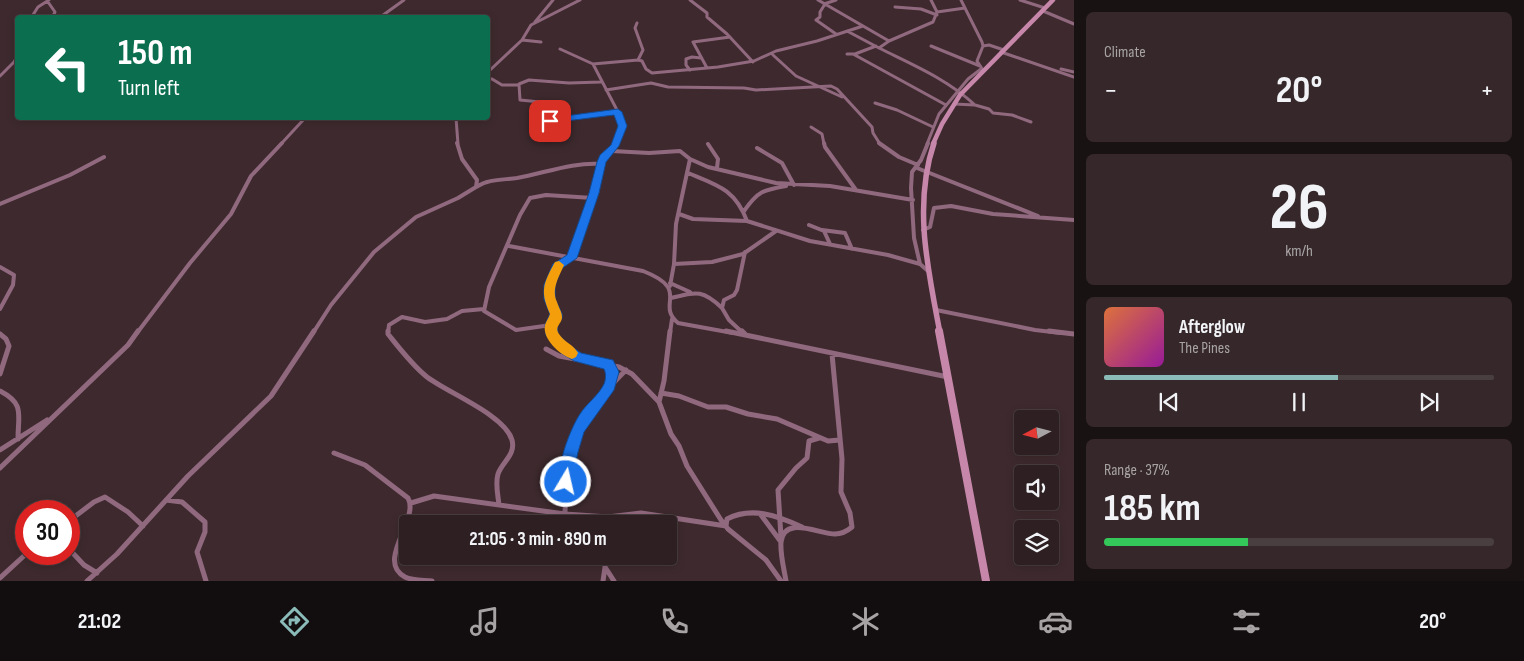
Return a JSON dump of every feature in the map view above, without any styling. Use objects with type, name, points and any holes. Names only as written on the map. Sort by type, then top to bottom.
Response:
[{"type":"main road","points":[[986,581],[928,271],[922,201],[926,170],[936,134],[960,92],[981,69],[1003,51],[1053,0]]},
{"type":"street","points":[[383,15],[404,0]]},
{"type":"street","points":[[535,23],[553,0]]},
{"type":"street","points":[[490,70],[522,40],[531,25],[580,0]]},
{"type":"street","points":[[690,0],[707,13],[708,17],[753,62]]},
{"type":"street","points":[[818,0],[888,41]]},
{"type":"street","points":[[836,0],[824,5],[819,14],[820,17],[816,20],[836,34]]},
{"type":"street","points":[[931,0],[937,13]]},
{"type":"street","points":[[961,0],[983,46]]},
{"type":"street","points":[[1020,0],[1044,9],[1074,24]]},
{"type":"street","points":[[33,15],[38,7],[48,1],[55,12],[54,15]]},
{"type":"street","points":[[896,7],[921,9],[937,13],[965,8]]},
{"type":"street","points":[[847,54],[877,47],[930,24],[937,13]]},
{"type":"street","points":[[637,23],[635,28],[643,50],[638,60]]},
{"type":"street","points":[[650,72],[690,70],[753,62],[773,55],[776,52],[863,26]]},
{"type":"street","points":[[847,30],[932,74],[960,92],[975,105]]},
{"type":"street","points":[[707,68],[693,42],[730,37]]},
{"type":"street","points":[[980,39],[1003,51],[1074,77]]},
{"type":"street","points":[[522,40],[541,42]]},
{"type":"street","points":[[931,46],[981,69]]},
{"type":"street","points":[[983,46],[993,46]]},
{"type":"street","points":[[981,69],[977,57],[983,46]]},
{"type":"street","points":[[560,49],[593,64],[642,61],[650,72]]},
{"type":"street","points":[[853,54],[946,105]]},
{"type":"street","points":[[773,55],[796,76],[820,86]]},
{"type":"street","points":[[690,70],[686,65],[686,59],[692,57],[701,58]]},
{"type":"street","points":[[0,76],[15,60]]},
{"type":"street","points":[[578,358],[557,342],[552,335],[551,325],[556,318],[556,314],[550,299],[549,285],[559,265],[571,257],[592,198],[603,157],[612,151],[623,126],[618,112],[593,64]]},
{"type":"street","points":[[1052,68],[1074,72]]},
{"type":"street","points":[[650,72],[647,75],[650,83]]},
{"type":"street","points":[[490,79],[499,84],[518,85],[529,80],[569,83],[602,82]]},
{"type":"street","points":[[606,90],[650,83],[668,87],[744,88],[756,90],[820,86],[835,88],[870,124],[875,137],[884,147],[917,167],[1004,204],[1046,219]]},
{"type":"street","points":[[518,85],[520,100],[540,102]]},
{"type":"street","points":[[920,264],[914,238],[912,172],[917,167],[933,128],[946,105],[960,92]]},
{"type":"street","points":[[875,103],[897,110],[933,128]]},
{"type":"street","points":[[954,104],[975,105],[989,109],[994,113],[1012,115],[1031,122]]},
{"type":"street","points":[[532,130],[534,126],[553,120],[618,112]]},
{"type":"street","points":[[0,468],[128,345],[175,282],[231,214],[251,176],[304,120]]},
{"type":"street","points":[[456,120],[459,151],[462,159],[477,180],[476,187]]},
{"type":"street","points":[[811,127],[822,134],[825,147],[856,190]]},
{"type":"street","points":[[708,144],[718,159],[717,168]]},
{"type":"street","points":[[757,148],[782,163],[793,185]]},
{"type":"street","points":[[612,151],[684,152],[690,159],[708,167],[776,183],[822,185],[913,200]]},
{"type":"street","points":[[0,204],[70,175],[104,158]]},
{"type":"street","points":[[690,159],[674,238],[674,264],[670,284],[669,313],[672,319],[678,323],[695,327],[746,335],[948,377]]},
{"type":"street","points":[[87,581],[117,554],[166,500],[271,396],[331,305],[374,252],[407,223],[484,182],[516,178],[587,163],[601,164]]},
{"type":"street","points":[[688,173],[723,188],[741,205],[747,221]]},
{"type":"street","points":[[744,211],[755,194],[764,190],[793,185]]},
{"type":"street","points":[[551,325],[516,330],[497,317],[487,314],[484,309],[487,295],[509,246],[516,223],[530,198],[546,195],[592,198]]},
{"type":"street","points":[[900,197],[913,207]]},
{"type":"street","points":[[923,230],[930,227],[934,208],[943,205],[990,214],[1074,220]]},
{"type":"street","points":[[679,214],[694,219],[747,221],[776,231],[920,264],[928,271]]},
{"type":"street","points":[[809,225],[822,230],[846,233],[852,249]]},
{"type":"street","points":[[822,230],[826,233],[830,244]]},
{"type":"street","points":[[674,264],[712,262],[745,252],[776,231]]},
{"type":"street","points":[[509,246],[648,272],[660,276],[670,284],[690,292],[707,295],[722,308],[729,320],[746,335]]},
{"type":"street","points":[[722,308],[724,300],[734,295],[737,290],[745,252]]},
{"type":"street","points":[[551,254],[559,265]]},
{"type":"street","points":[[0,267],[14,275],[13,285],[0,309]]},
{"type":"street","points":[[671,298],[690,292]]},
{"type":"street","points":[[484,309],[462,311],[447,318],[425,322],[407,317],[396,319],[389,324],[388,334],[403,356],[427,378],[488,414],[508,431],[511,436],[513,449],[512,455],[498,473],[499,505]]},
{"type":"street","points":[[936,310],[1035,330],[1074,334]]},
{"type":"street","points":[[660,402],[672,319]]},
{"type":"street","points":[[0,334],[6,339],[9,346],[0,374]]},
{"type":"street","points":[[546,349],[559,356],[608,364],[626,370],[660,402],[671,434],[691,472],[726,526],[762,556],[781,581]]},
{"type":"street","points":[[726,526],[727,519],[744,512],[780,518],[802,527],[834,535],[849,532],[852,527],[850,513],[841,492],[842,459],[832,354]]},
{"type":"street","points":[[608,364],[612,372],[610,386]]},
{"type":"street","points":[[565,514],[566,482],[574,440],[585,417],[610,386],[626,370]]},
{"type":"street","points":[[0,391],[13,398],[18,405],[18,439]]},
{"type":"street","points":[[662,393],[679,396],[708,407],[726,407],[748,414],[777,419],[818,438],[828,441],[840,440]]},
{"type":"street","points":[[0,450],[55,415]]},
{"type":"street","points":[[786,581],[778,490],[798,463],[807,458],[809,441],[818,438]]},
{"type":"street","points":[[334,453],[365,465],[404,493],[410,504],[401,538],[395,552],[394,562],[399,572],[404,576],[432,581]]},
{"type":"street","points":[[410,504],[434,496],[572,515]]},
{"type":"street","points":[[80,513],[94,502],[105,497],[128,512],[143,526]]},
{"type":"street","points":[[166,500],[182,502],[205,522],[205,532],[198,552],[206,581]]},
{"type":"street","points":[[632,515],[642,513],[664,515]]},
{"type":"street","points":[[760,514],[781,539]]},
{"type":"street","points":[[677,517],[726,526]]},
{"type":"street","points":[[781,539],[786,531],[802,527]]},
{"type":"street","points":[[80,561],[97,572]]},
{"type":"street","points":[[0,578],[15,564]]},
{"type":"street","points":[[603,581],[605,567]]},
{"type":"street","points":[[605,567],[614,581]]},
{"type":"slow traffic","points":[[559,265],[549,285],[549,295],[556,314],[554,323],[550,328],[557,342],[572,353]]},
{"type":"route","points":[[550,121],[618,112],[623,126],[612,151],[603,157],[601,162],[594,193],[572,258],[570,257],[560,263],[549,285],[549,295],[556,314],[554,323],[550,328],[557,342],[578,358],[608,364],[612,370],[610,386],[585,417],[578,430],[571,452],[566,482]]}]
